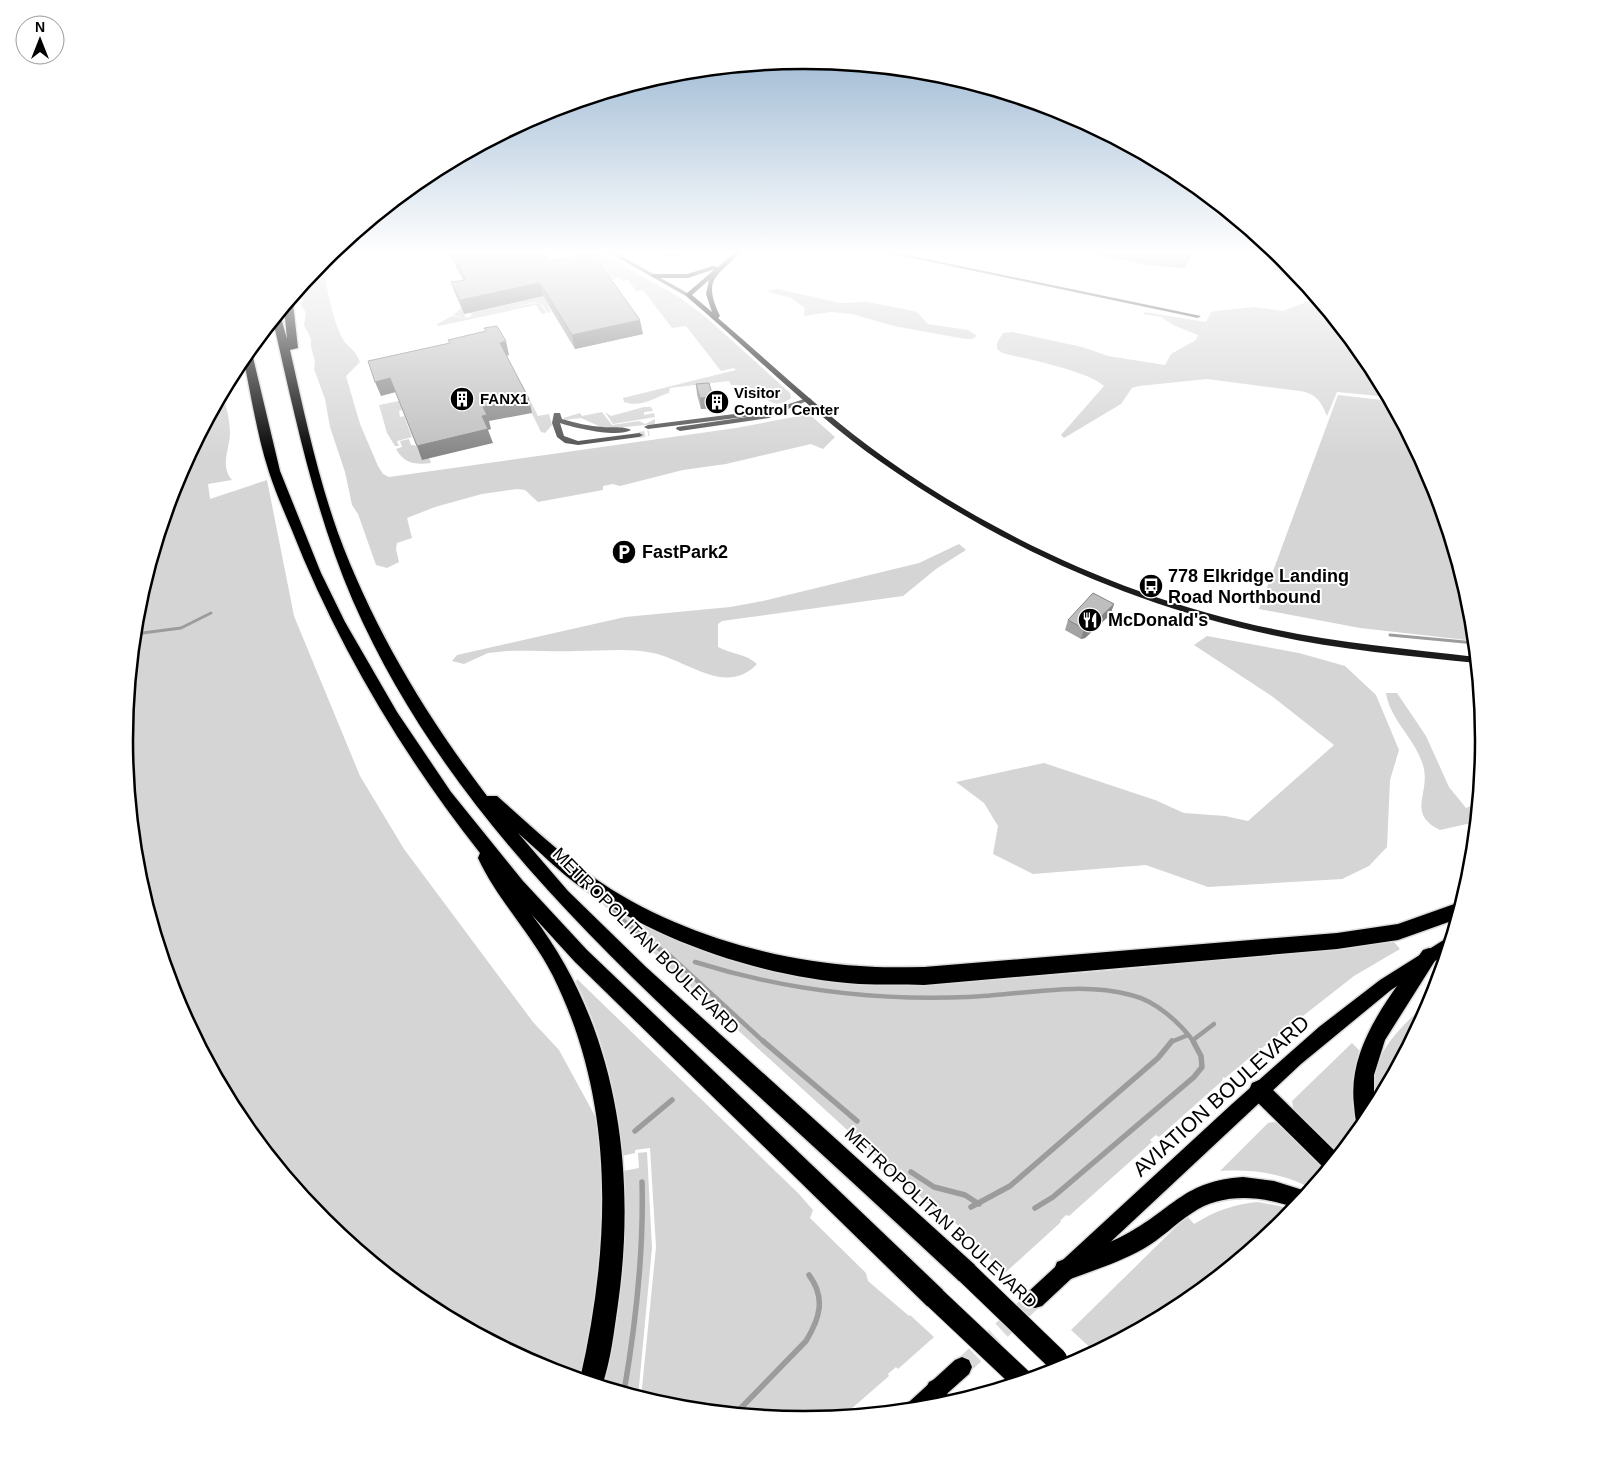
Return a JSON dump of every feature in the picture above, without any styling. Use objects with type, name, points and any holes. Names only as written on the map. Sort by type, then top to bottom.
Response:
[{"type":"highway","points":[[290,321],[300,416]]},
{"type":"highway","name":"METROPOLITAN BOULEVARD","points":[[279,323],[309,462],[324,512],[343,564],[365,612],[416,707],[469,784],[538,870],[602,936],[676,1008],[967,1273],[1059,1361]]},
{"type":"highway","points":[[249,362],[274,471],[315,573],[338,622],[392,716],[446,797],[517,886],[581,956],[1018,1377]]},
{"type":"highway","points":[[469,784],[530,832],[588,882],[643,915],[687,935],[734,952],[781,964],[832,972],[881,976],[939,975],[1338,941],[1398,932],[1453,912]]},
{"type":"highway","points":[[478,838],[496,877],[533,928],[562,974],[585,1026],[602,1084],[614,1162],[614,1220],[606,1305],[592,1377]]},
{"type":"highway","points":[[1365,1110],[1362,1087],[1367,1054],[1380,1028],[1429,956]]},
{"type":"highway","points":[[1259,1090],[1329,1159]]},
{"type":"highway","points":[[1066,1270],[1135,1242],[1164,1224],[1186,1205],[1202,1196],[1242,1188],[1268,1189],[1295,1198]]},
{"type":"main road","points":[[719,321],[881,458],[929,491],[1007,536],[1054,560],[1112,584],[1163,602],[1271,632],[1338,644],[1471,659]]},
{"type":"main road","name":"AVIATION BOULEVARD","points":[[1035,1299],[1259,1090],[1373,994],[1443,948]]},
{"type":"main road","points":[[933,1398],[962,1367]]},
{"type":"street","points":[[649,430],[754,420],[772,416],[775,411],[809,399]]},
{"type":"street","points":[[557,415],[564,422],[605,430],[638,432],[573,443],[561,437],[556,421],[557,415]]},
{"type":"shaded area","points":[[305,321],[335,321],[344,341],[356,354],[360,362],[346,376],[360,424],[378,466],[383,474],[389,477],[736,428],[809,414],[835,437],[823,449],[811,444],[726,464],[683,470],[620,486],[613,484],[603,486],[603,490],[538,502],[525,490],[517,489],[482,494],[435,507],[407,518],[412,538],[397,543],[396,549],[399,562],[387,568],[376,565],[358,514],[352,505],[345,472],[330,427],[325,399],[314,369],[315,362],[311,339],[304,325]]},
{"type":"shaded area","points":[[442,321],[462,321],[438,326],[437,324]]},
{"type":"shaded area","points":[[667,321],[710,321],[790,393],[791,398],[778,404],[773,403],[751,388],[731,385],[729,381],[670,388],[669,393],[647,402],[630,404],[624,402],[623,398],[736,370],[734,368],[721,371],[686,326],[672,328]]},
{"type":"shaded area","points":[[877,321],[925,321],[928,324],[968,330],[977,336],[972,339],[965,339]]},
{"type":"shaded area","points":[[1167,321],[1329,321],[1363,367],[1381,396],[1337,392],[1327,416],[1318,399],[1311,394],[1300,391],[1207,379],[1139,386],[1132,388],[1121,404],[1064,438],[1061,435],[1104,386],[1095,380],[1070,370],[1002,353],[997,349],[997,343],[1003,333],[1012,332],[1082,347],[1108,356],[1165,365],[1171,354],[1196,340],[1198,335]]},
{"type":"shaded area","points":[[522,384],[538,416],[549,414],[552,425],[545,433],[541,432],[518,385]]},
{"type":"shaded area","points":[[1338,395],[1384,400],[1407,443],[1425,483],[1440,524],[1453,566],[1468,640],[1360,628],[1259,609]]},
{"type":"shaded area","points":[[399,401],[402,410],[399,411],[400,417],[404,416],[412,437],[397,441],[399,446],[395,446],[387,433],[379,405]]},
{"type":"shaded area","points":[[224,402],[230,429],[226,469],[232,480],[208,484],[210,499],[267,480],[294,616],[360,776],[404,849],[533,1022],[559,1050],[595,1116],[610,1195],[586,1375],[508,1342],[469,1321],[396,1273],[362,1245],[300,1183],[272,1149],[246,1113],[202,1037],[184,997],[169,956],[156,914],[146,871],[139,828],[133,740],[139,652],[156,566],[184,483],[202,443]]},
{"type":"shaded area","points":[[644,407],[651,407],[653,411],[644,412],[644,415],[654,413],[655,417],[613,424],[605,412],[611,416]]},
{"type":"shaded area","points":[[602,412],[612,425],[639,421],[645,424],[655,419],[655,424],[615,428],[601,427],[581,418],[565,420],[563,418],[580,413],[582,416]]},
{"type":"shaded area","points":[[409,439],[411,445],[417,446],[426,453],[431,463],[420,464],[407,461],[399,454],[396,449],[402,447],[400,441]]},
{"type":"shaded area","points":[[959,544],[966,550],[936,569],[903,596],[722,621],[718,624],[718,647],[748,658],[757,664],[745,673],[732,677],[706,674],[666,657],[653,653],[634,651],[507,651],[488,653],[464,664],[452,661],[457,655],[625,617],[730,607],[763,601],[919,563]]},
{"type":"shaded area","points":[[1207,636],[1299,653],[1345,666],[1376,695],[1399,750],[1390,780],[1387,847],[1369,866],[1342,879],[1208,887],[1146,865],[1033,874],[993,854],[998,826],[984,803],[956,782],[1044,763],[1155,800],[1184,813],[1225,816],[1248,821],[1334,745],[1273,697],[1194,645]]},
{"type":"shaded area","points":[[1386,693],[1397,693],[1426,736],[1449,787],[1466,808],[1472,805],[1470,823],[1440,830],[1430,824],[1424,817],[1422,803],[1425,778],[1421,759],[1398,722]]},
{"type":"shaded area","points":[[598,899],[661,933],[728,959],[798,976],[869,984],[935,984],[1080,973],[1159,966],[1159,963],[1394,942],[1400,949],[1354,976],[1262,1048],[1258,1048],[1259,1050],[1225,1078],[1223,1077],[1222,1081],[1159,1137],[1156,1135],[1150,1140],[1152,1142],[1069,1216],[1066,1215],[1061,1222],[1006,1272],[986,1256],[946,1213],[938,1213],[623,925]]},
{"type":"shaded area","points":[[577,979],[798,1193],[813,1210],[810,1218],[866,1273],[868,1281],[934,1337],[898,1369],[896,1367],[888,1374],[889,1376],[850,1410],[761,1410],[717,1406],[642,1390],[656,1247],[650,1148],[635,1150],[635,1153],[622,1156],[617,1111],[608,1067],[594,1024],[576,982]]},
{"type":"shaded area","points":[[1419,1010],[1407,1037],[1374,1095],[1374,1080],[1380,1057],[1403,1027]]},
{"type":"shaded area","points":[[1352,1043],[1359,1050],[1356,1073],[1359,1118],[1333,1154],[1295,1117],[1292,1101]]},
{"type":"shaded area","points":[[1268,1123],[1282,1124],[1325,1164],[1306,1186],[1290,1179],[1268,1173],[1220,1171]]},
{"type":"shaded area","points":[[647,1152],[652,1248],[639,1390],[602,1380],[623,1215],[623,1171],[639,1168],[638,1153]]},
{"type":"shaded area","points":[[1258,1202],[1286,1207],[1247,1245],[1213,1273],[1140,1321],[1090,1347],[1071,1330],[1187,1216],[1194,1224],[1209,1215],[1241,1204]]},
{"type":"building","points":[[563,321],[635,321],[572,335]]},
{"type":"building","name":"FANX1","points":[[497,326],[506,341],[500,343],[529,399],[483,407],[487,415],[482,416],[488,429],[417,446],[390,378],[375,382],[368,361],[450,343],[448,340],[486,331],[484,328]]},
{"type":"building","points":[[709,383],[713,397],[700,398],[696,384]]},
{"type":"building","points":[[1093,593],[1114,604],[1089,628],[1084,629],[1068,620]]},
{"type":"waterway","points":[[142,633],[181,628],[211,613]]},
{"type":"waterway","points":[[1390,635],[1468,642]]},
{"type":"waterway","points":[[613,912],[653,945],[668,954],[764,1042]]},
{"type":"waterway","points":[[695,962],[762,980],[830,992],[864,995],[933,998],[988,996],[1070,989],[1111,991],[1140,998],[1158,1007],[1188,1035]]},
{"type":"waterway","points":[[1193,1040],[1214,1024]]},
{"type":"waterway","points":[[1171,1042],[1188,1035]]},
{"type":"waterway","points":[[1188,1035],[1194,1042]]},
{"type":"waterway","points":[[763,1041],[857,1121]]},
{"type":"waterway","points":[[1035,1208],[1053,1197],[1194,1077],[1202,1067],[1201,1056],[1193,1041]]},
{"type":"waterway","points":[[978,1203],[1010,1186],[1158,1058],[1171,1042]]},
{"type":"waterway","points":[[635,1131],[672,1100]]},
{"type":"waterway","points":[[911,1172],[934,1187],[965,1195],[978,1203]]},
{"type":"waterway","points":[[625,1386],[638,1287],[642,1235],[642,1182]]},
{"type":"waterway","points":[[971,1207],[978,1203]]},
{"type":"waterway","points":[[741,1408],[806,1341],[811,1333],[818,1316],[819,1300],[818,1292],[809,1275]]},
{"type":"tunnel","points":[[639,435],[649,433]]},
{"type":"tunnel","points":[[962,1367],[1035,1299]]},
{"type":"place","name":"FANX1","points":[[462,399]]},
{"type":"place","name":"Visitor Control Center","points":[[717,402]]},
{"type":"place","name":"FastPark2","points":[[624,552]]},
{"type":"place","name":"778 Elkridge Landing Road Northbound","points":[[1151,586]]},
{"type":"place","name":"McDonald's","points":[[1090,620]]}]
